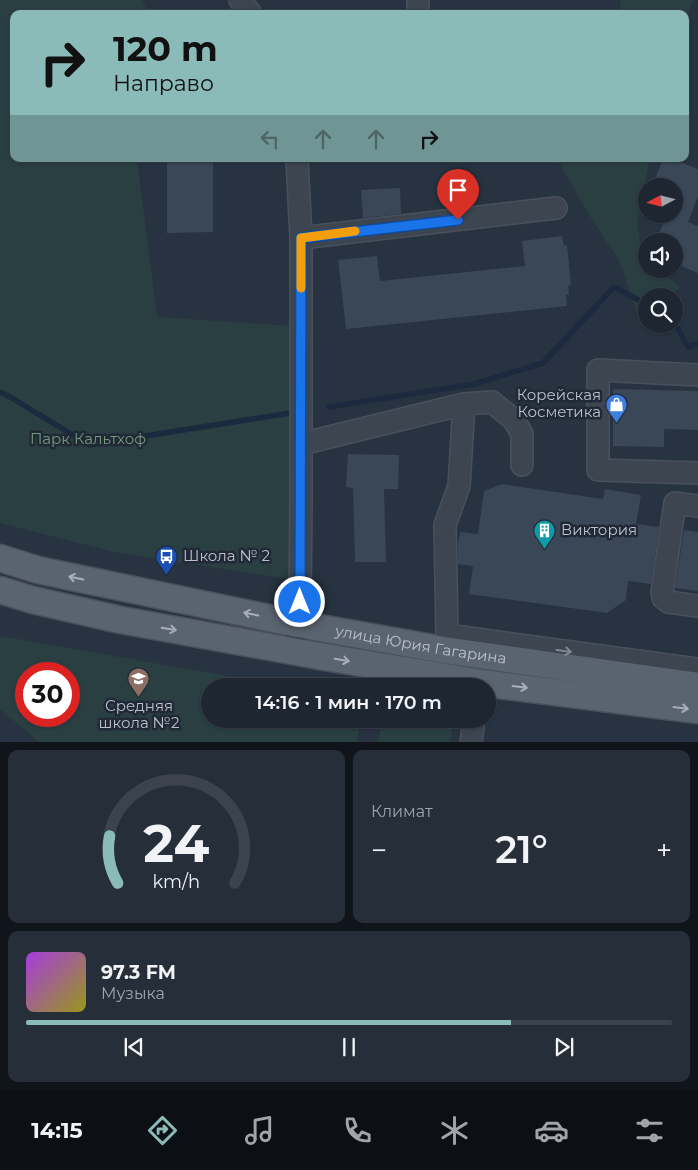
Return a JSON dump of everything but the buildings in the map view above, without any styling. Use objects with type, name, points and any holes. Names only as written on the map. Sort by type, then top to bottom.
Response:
[{"type":"main road","name":"улица Юрия Гагарина","points":[[0,558],[38,570],[298,624],[446,643],[698,686]]},
{"type":"main road","name":"улица Юрия Гагарина","points":[[0,590],[33,600],[121,620],[448,678]]},
{"type":"main road","name":"улица Юрия Гагарина","points":[[496,686],[698,710]]},
{"type":"street","points":[[240,0],[248,10]]},
{"type":"street","points":[[294,651],[300,602],[301,238],[297,162]]},
{"type":"street","points":[[301,238],[556,208]]},
{"type":"street","points":[[698,375],[598,370],[598,470],[688,473],[674,503],[662,592],[663,598],[668,602],[698,606]]},
{"type":"street","points":[[301,444],[464,404],[492,402],[514,420],[522,434],[522,465]]},
{"type":"street","points":[[464,404],[459,486],[445,525],[446,643],[698,670]]},
{"type":"street","points":[[674,503],[698,506]]},
{"type":"street","points":[[471,742],[473,728]]},
{"type":"green space","name":"Парк Кальтхоф","points":[[0,0],[142,0],[147,10],[10,10],[10,162],[137,162],[157,317],[292,326],[289,579],[114,552],[0,523]]},
{"type":"green space","points":[[621,0],[693,0],[689,11],[620,10]]},
{"type":"green space","points":[[559,162],[649,162],[646,178],[638,178],[638,278],[668,278],[680,287],[638,288],[638,317],[620,262],[588,213]]},
{"type":"green space","name":"Средняя школа №2","points":[[0,636],[239,678],[201,678],[201,728],[359,728],[357,742],[39,742],[21,727],[80,727],[80,662],[15,662],[15,722],[0,709]]},
{"type":"green space","points":[[380,728],[452,728],[450,742],[378,742]]},
{"type":"waterway","points":[[329,407],[474,384],[543,363],[614,287],[638,300]]},
{"type":"waterway","points":[[680,333],[688,347],[698,344]]},
{"type":"waterway","points":[[0,392],[89,445],[296,412]]},
{"type":"slow traffic","points":[[301,288],[301,238],[355,231]]},
{"type":"place","name":"Корейская Косметика","points":[[617,423]]},
{"type":"place","name":"Виктория","points":[[545,549]]},
{"type":"place","name":"Школа № 2","points":[[167,575]]},
{"type":"place","name":"Средняя школа №2","points":[[139,697]]},
{"type":"route","points":[[300,602],[301,238],[458,220]]}]
